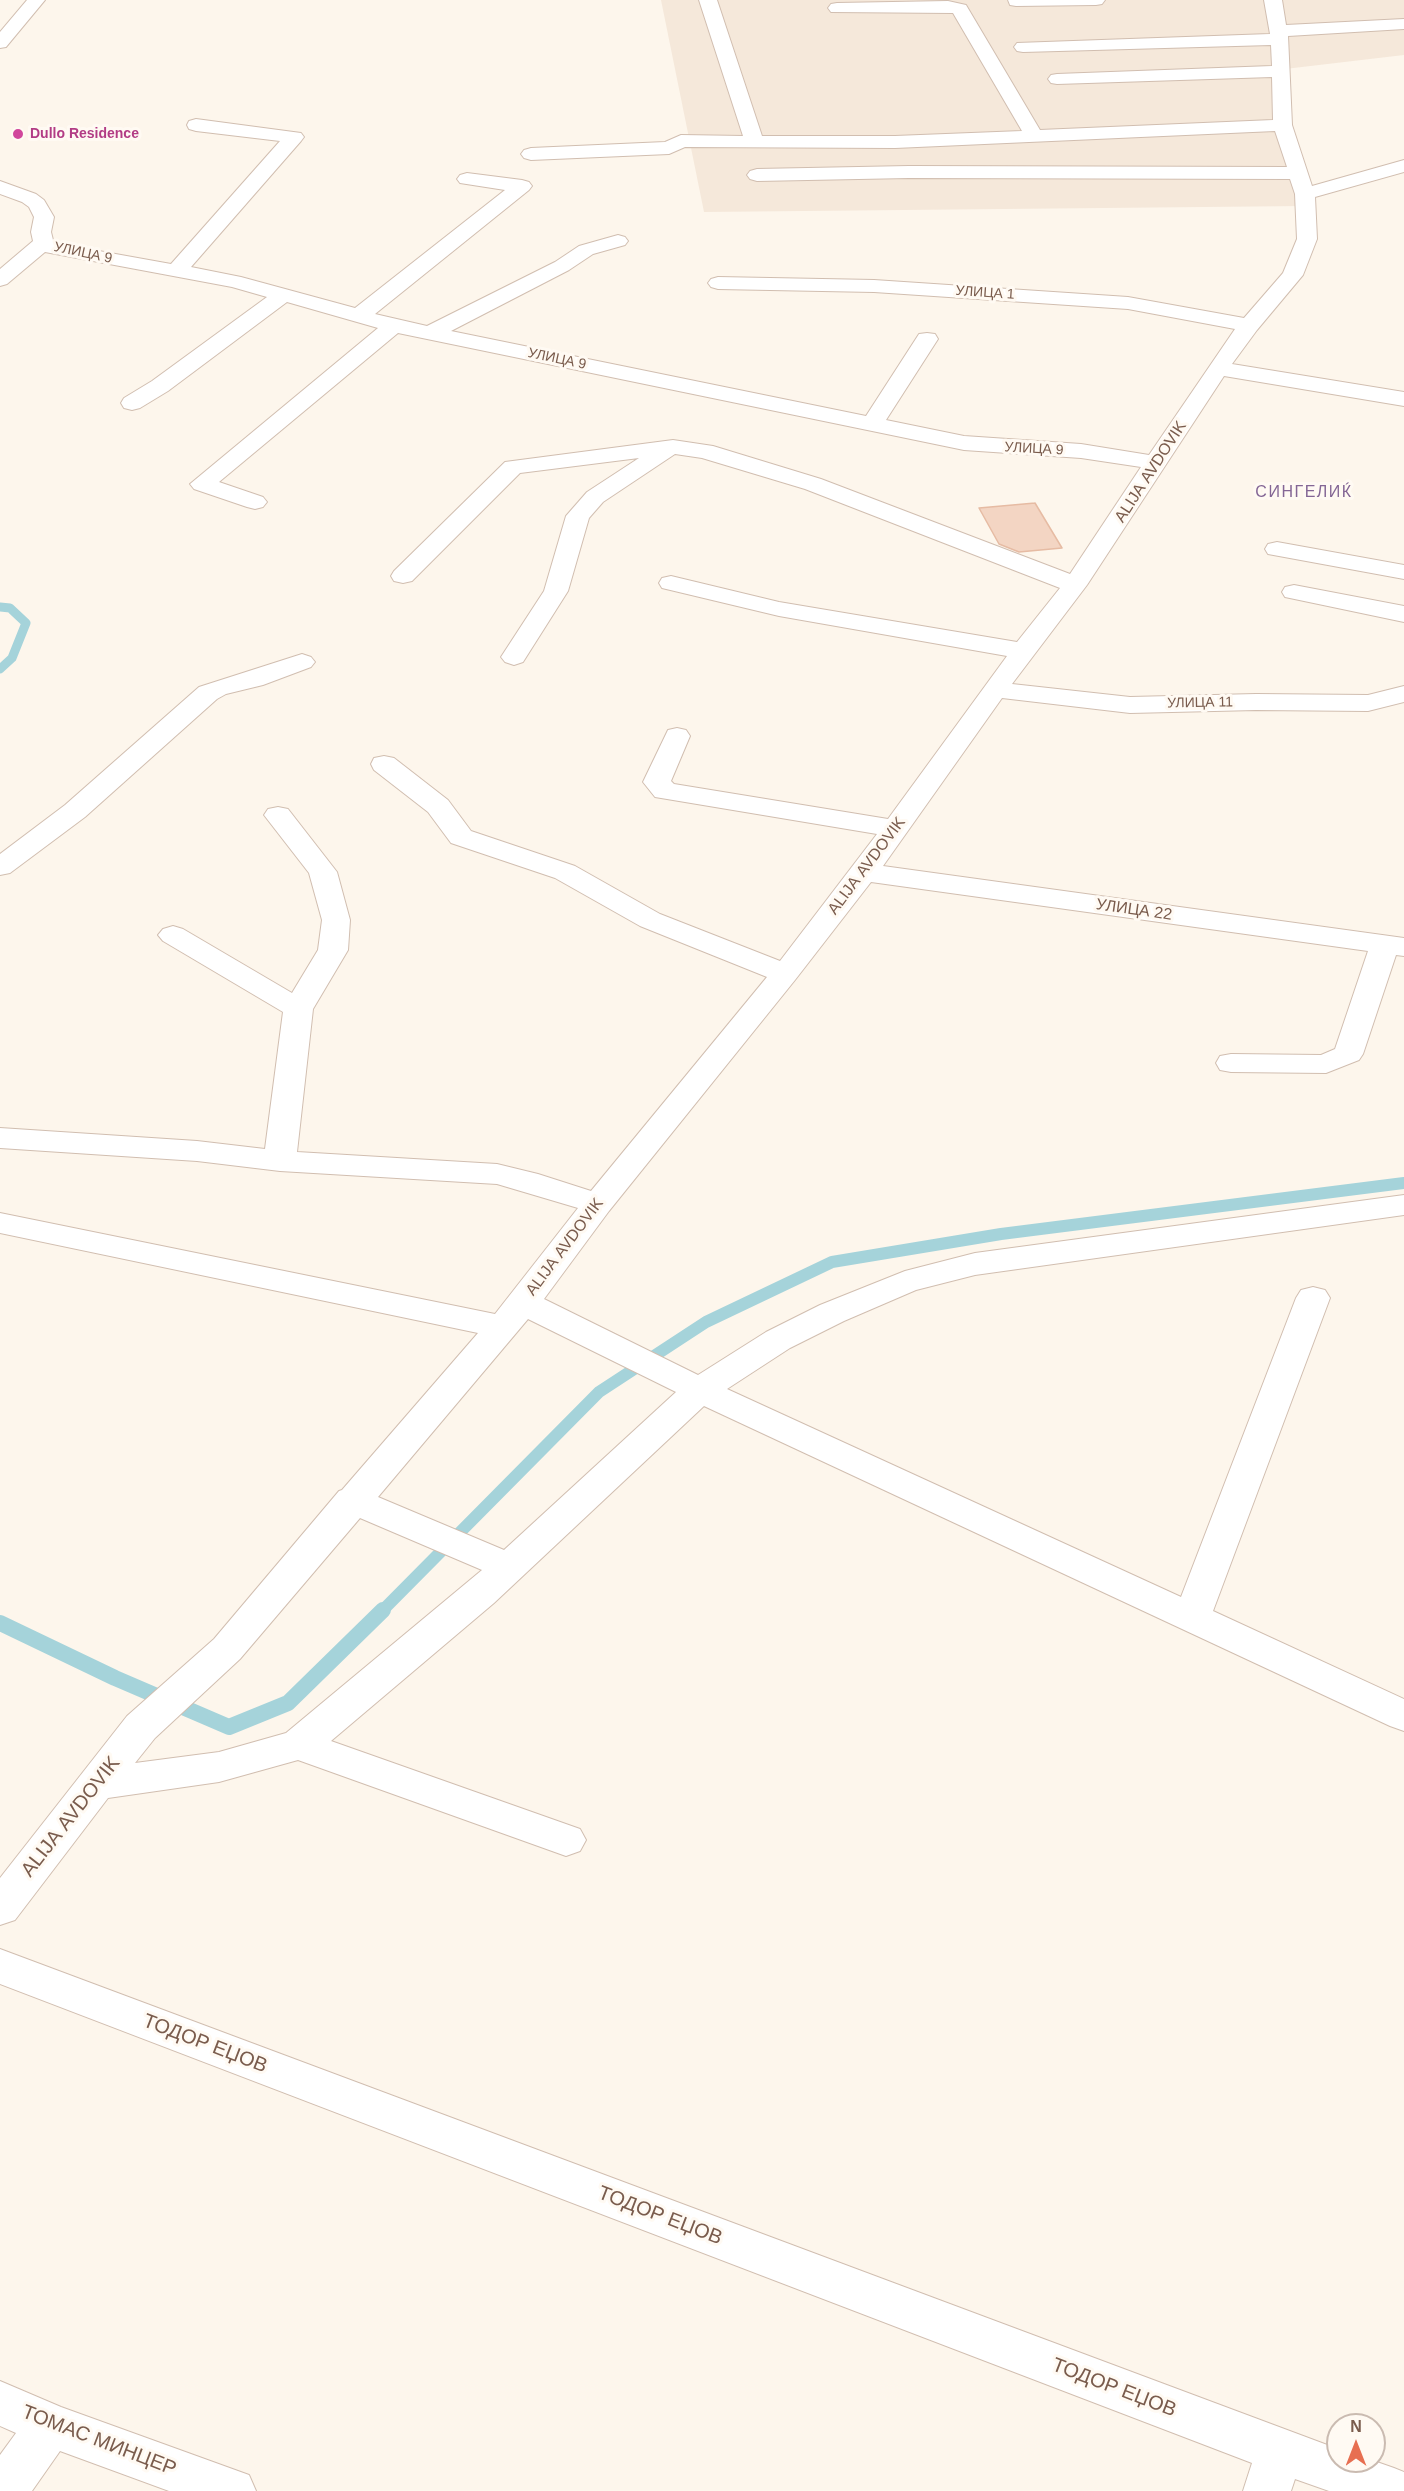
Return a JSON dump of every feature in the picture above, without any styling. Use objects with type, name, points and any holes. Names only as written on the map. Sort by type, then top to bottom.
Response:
[{"type":"street","points":[[0,43],[36,0]]},
{"type":"street","points":[[708,0],[748,127],[756,142]]},
{"type":"street","points":[[1016,1],[1096,0]]},
{"type":"street","name":"ALIJA AVDOVIK","points":[[0,1908],[141,1727],[227,1649],[352,1500],[513,1315],[598,1204],[785,974],[864,872],[1023,651],[1075,585],[1218,368],[1250,325],[1293,275],[1307,239],[1301,183],[1283,125],[1279,35],[1273,0]]},
{"type":"street","points":[[837,8],[948,6],[960,9],[1035,137]]},
{"type":"street","points":[[1023,47],[1279,35],[1404,24]]},
{"type":"street","points":[[1058,79],[1281,71]]},
{"type":"street","points":[[176,271],[294,137],[195,125]]},
{"type":"street","points":[[531,154],[669,147],[681,141],[896,142],[1283,125]]},
{"type":"street","points":[[757,175],[909,172],[1301,183],[1404,166]]},
{"type":"street","points":[[359,316],[522,186],[467,179]]},
{"type":"street","name":"УЛИЦА 9","points":[[0,187],[29,198],[37,204],[44,217],[41,232],[43,243],[54,249],[234,281],[394,326],[871,425],[964,443],[1081,451],[1157,463]]},
{"type":"street","points":[[431,333],[562,266],[586,250],[618,241]]},
{"type":"street","points":[[0,280],[43,243]]},
{"type":"street","name":"УЛИЦА 1","points":[[718,284],[874,286],[1128,303],[1250,325]]},
{"type":"street","points":[[132,403],[160,386],[284,295]]},
{"type":"street","points":[[255,502],[202,484],[394,326]]},
{"type":"street","points":[[871,425],[927,339]]},
{"type":"street","points":[[1218,368],[1404,399]]},
{"type":"street","points":[[404,576],[513,466],[673,447],[705,451],[813,484],[1075,585]]},
{"type":"street","points":[[514,657],[556,591],[578,516],[595,497],[673,447]]},
{"type":"street","points":[[1277,549],[1404,572]]},
{"type":"street","points":[[671,583],[778,609],[1023,651]]},
{"type":"street","points":[[1294,591],[1404,614]]},
{"type":"street","points":[[0,867],[75,811],[208,693],[218,688],[254,680],[302,662]]},
{"type":"street","name":"УЛИЦА 11","points":[[996,690],[1131,705],[1256,702],[1368,703],[1404,694]]},
{"type":"street","points":[[677,736],[657,782],[665,791],[754,804],[895,830]]},
{"type":"street","points":[[384,764],[438,806],[462,837],[565,872],[650,920],[785,974]]},
{"type":"street","points":[[278,815],[323,872],[336,920],[333,950],[298,1008],[280,1161]]},
{"type":"street","name":"УЛИЦА 22","points":[[864,872],[1395,946]]},
{"type":"street","points":[[173,935],[298,1008]]},
{"type":"street","points":[[1231,1063],[1326,1064],[1348,1054],[1395,946]]},
{"type":"street","points":[[0,1138],[197,1151],[280,1161],[497,1174],[527,1181],[598,1204]]},
{"type":"street","points":[[97,1784],[219,1767],[299,1745],[498,1562],[700,1390],[778,1340],[832,1313],[905,1282],[975,1264],[1404,1205]]},
{"type":"street","points":[[0,1223],[513,1315],[599,1341],[1404,1716]]},
{"type":"street","points":[[1192,1617],[1313,1298]]},
{"type":"street","points":[[352,1500],[498,1562]]},
{"type":"street","points":[[299,1745],[566,1840]]},
{"type":"street","name":"ТОДОР ЕЏОВ","points":[[0,1966],[1273,2471],[1394,2491]]},
{"type":"street","name":"ТОМАС МИНЦЕР","points":[[0,2403],[50,2425],[232,2491]]},
{"type":"street","points":[[3,2491],[50,2425]]},
{"type":"shaded area","points":[[661,0],[1404,0],[1404,55],[1285,69],[1304,206],[704,212]]},
{"type":"building","points":[[1035,503],[1062,548],[1019,552],[999,544],[979,508]]},
{"type":"waterway","points":[[0,607],[10,608],[26,623],[12,658],[0,669]]},
{"type":"waterway","points":[[383,1610],[599,1392],[706,1322],[832,1262],[1001,1234],[1404,1183]]},
{"type":"waterway","points":[[0,1623],[115,1678],[229,1727],[288,1703],[383,1610]]},
{"type":"place","name":"Dullo Residence","points":[[18,134]]},
{"type":"district","name":"СИНГЕЛИЌ","points":[[1304,493]]}]
